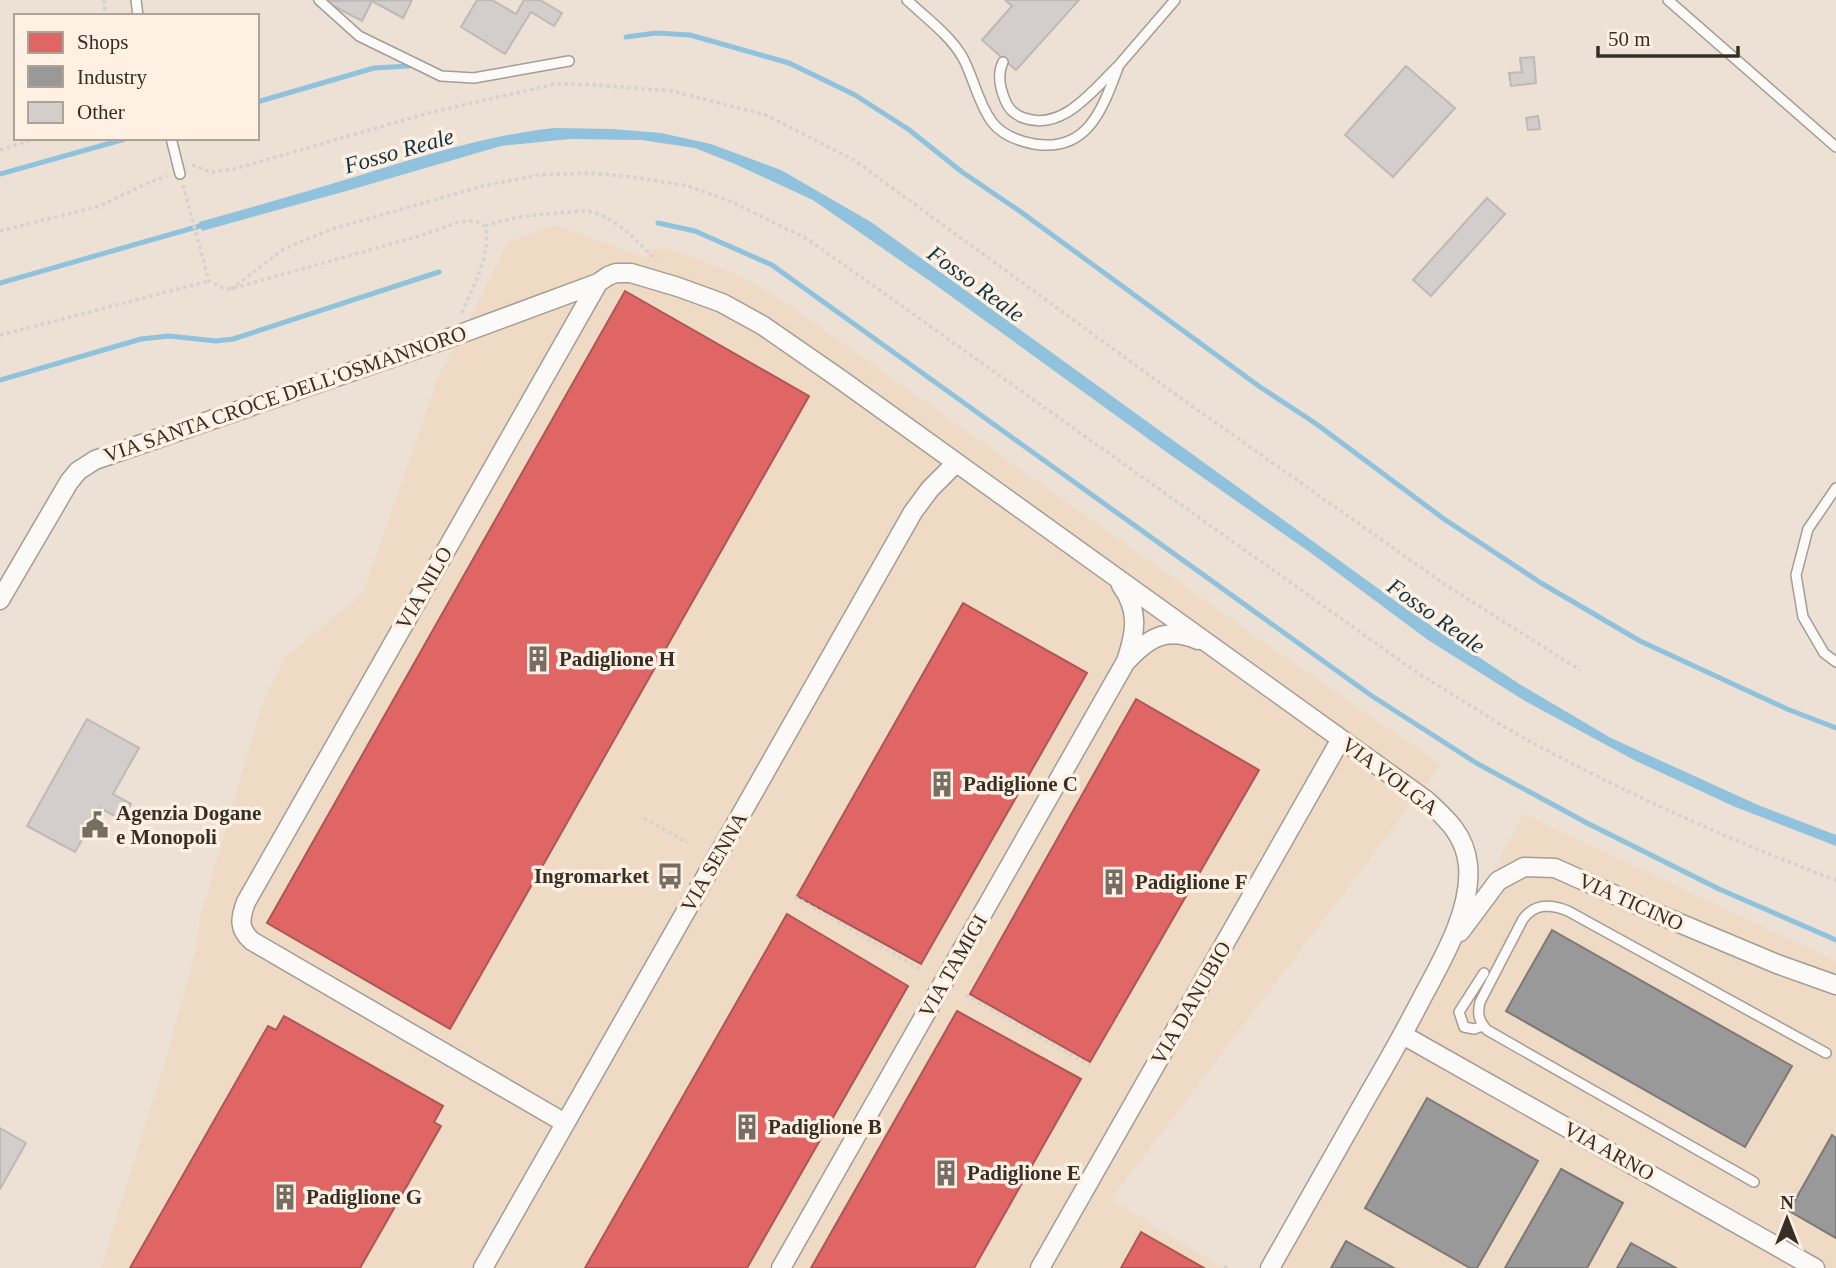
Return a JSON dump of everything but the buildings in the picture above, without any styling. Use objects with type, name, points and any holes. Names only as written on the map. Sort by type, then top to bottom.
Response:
[{"type":"street","points":[[598,283],[608,276],[623,273],[642,276],[722,303],[762,325],[956,463]]},
{"type":"street","name":"VIA SANTA CROCE DELL'OSMANNORO","points":[[0,600],[60,495],[85,465],[598,283]]},
{"type":"street","name":"VIA NILO","points":[[565,1123],[252,941],[241,927],[243,910],[598,283]]},
{"type":"street","name":"VIA VOLGA","points":[[956,463],[1426,800],[1461,836],[1468,865],[1468,881],[1465,900],[1451,943],[1403,1035],[1270,1268]]},
{"type":"street","name":"VIA SENNA","points":[[483,1268],[913,512],[930,489],[956,463]]},
{"type":"street","name":"VIA TAMIGI","points":[[781,1268],[1125,663],[1132,642],[1134,612],[1131,600],[1115,577]]},
{"type":"street","name":"VIA TAMIGI","points":[[1125,663],[1141,646],[1164,635],[1178,634],[1211,646]]},
{"type":"street","name":"VIA DANUBIO","points":[[1040,1268],[1341,739]]},
{"type":"street","name":"VIA TICINO","points":[[1451,943],[1499,881],[1524,867],[1555,868],[1777,964],[1836,985]]},
{"type":"street","name":"VIA ARNO","points":[[1403,1035],[1815,1268]]},
{"type":"lane","points":[[318,0],[359,36],[441,76],[474,78],[569,61]]},
{"type":"lane","points":[[907,0],[945,35],[962,57],[983,108],[993,124],[1007,135],[1023,142],[1037,145],[1061,143],[1086,130],[1103,107],[1119,65]]},
{"type":"lane","points":[[1003,62],[999,74],[1005,102],[1016,115],[1034,121],[1071,112],[1119,65],[1175,0]]},
{"type":"lane","points":[[1668,0],[1836,148]]},
{"type":"lane","points":[[172,140],[179,170]]},
{"type":"lane","points":[[1836,488],[1808,529],[1796,575],[1803,617],[1824,653],[1836,662]]},
{"type":"lane","points":[[1754,1182],[1483,1026],[1478,1011],[1480,1002],[1523,919],[1534,909],[1553,905],[1568,911],[1826,1053]]},
{"type":"lane","points":[[1483,1026],[1474,1030],[1464,1027],[1459,1012],[1484,974]]},
{"type":"path","points":[[0,231],[100,206],[192,165],[211,172],[234,169],[432,112],[556,84],[671,91],[766,115],[854,160],[1175,394],[1447,586],[1580,670]]},
{"type":"path","points":[[0,149],[31,140]]},
{"type":"path","points":[[179,170],[209,281]]},
{"type":"path","points":[[231,289],[284,249],[332,229],[484,186],[538,175],[590,173],[632,177],[688,187],[732,202],[808,240],[1419,674],[1522,737],[1612,785],[1782,860],[1836,880]]},
{"type":"path","points":[[0,335],[209,281],[231,289],[460,222],[475,221],[485,226],[521,216],[590,211],[616,223],[648,252],[678,287]]},
{"type":"path","points":[[452,337],[486,254],[488,237],[485,226]]},
{"type":"path","points":[[644,818],[688,843]]},
{"type":"path","points":[[795,897],[920,969]]},
{"type":"path","points":[[967,995],[1090,1066]]},
{"type":"shaded area","points":[[555,225],[647,258],[651,249],[667,248],[731,272],[757,285],[1441,765],[1111,1199],[1222,1268],[101,1268],[167,1055],[195,953],[201,914],[261,708],[284,658],[363,593],[439,375],[508,242]]},
{"type":"shaded area","points":[[1524,814],[1836,961],[1836,1268],[1272,1268],[1403,1037]]},
{"type":"water","points":[[555,128],[661,133],[711,144],[781,170],[871,222],[1412,613],[1521,685],[1611,738],[1758,805],[1836,835],[1836,846],[1733,806],[1634,760],[1525,701],[1428,640],[1311,553],[813,200],[695,148],[641,140],[570,139],[501,146],[202,231],[199,222],[455,147]]},
{"type":"waterway","points":[[626,37],[656,33],[690,35],[789,63],[855,95],[908,129],[962,172],[1260,387],[1315,423],[1444,519],[1541,583],[1640,641],[1787,709],[1836,728]]},
{"type":"waterway","points":[[259,101],[374,68],[409,66]]},
{"type":"waterway","points":[[0,174],[121,140]]},
{"type":"waterway","points":[[658,223],[695,231],[772,265],[1372,696],[1478,764],[1587,823],[1719,889],[1836,940]]},
{"type":"waterway","name":"Fosso Reale","points":[[0,283],[207,224]]},
{"type":"waterway","points":[[0,380],[141,339],[169,336],[216,341],[233,339],[439,272]]},
{"type":"place","name":"Padiglione H","points":[[538,659]]},
{"type":"place","name":"Padiglione C","points":[[942,784]]},
{"type":"place","name":"Agenzia Dogane e Monopoli","points":[[95,825]]},
{"type":"place","name":"Ingromarket","points":[[670,876]]},
{"type":"place","name":"Padiglione F","points":[[1114,882]]},
{"type":"place","name":"Padiglione B","points":[[747,1127]]},
{"type":"place","name":"Padiglione E","points":[[946,1173]]},
{"type":"place","name":"Padiglione G","points":[[285,1197]]}]
